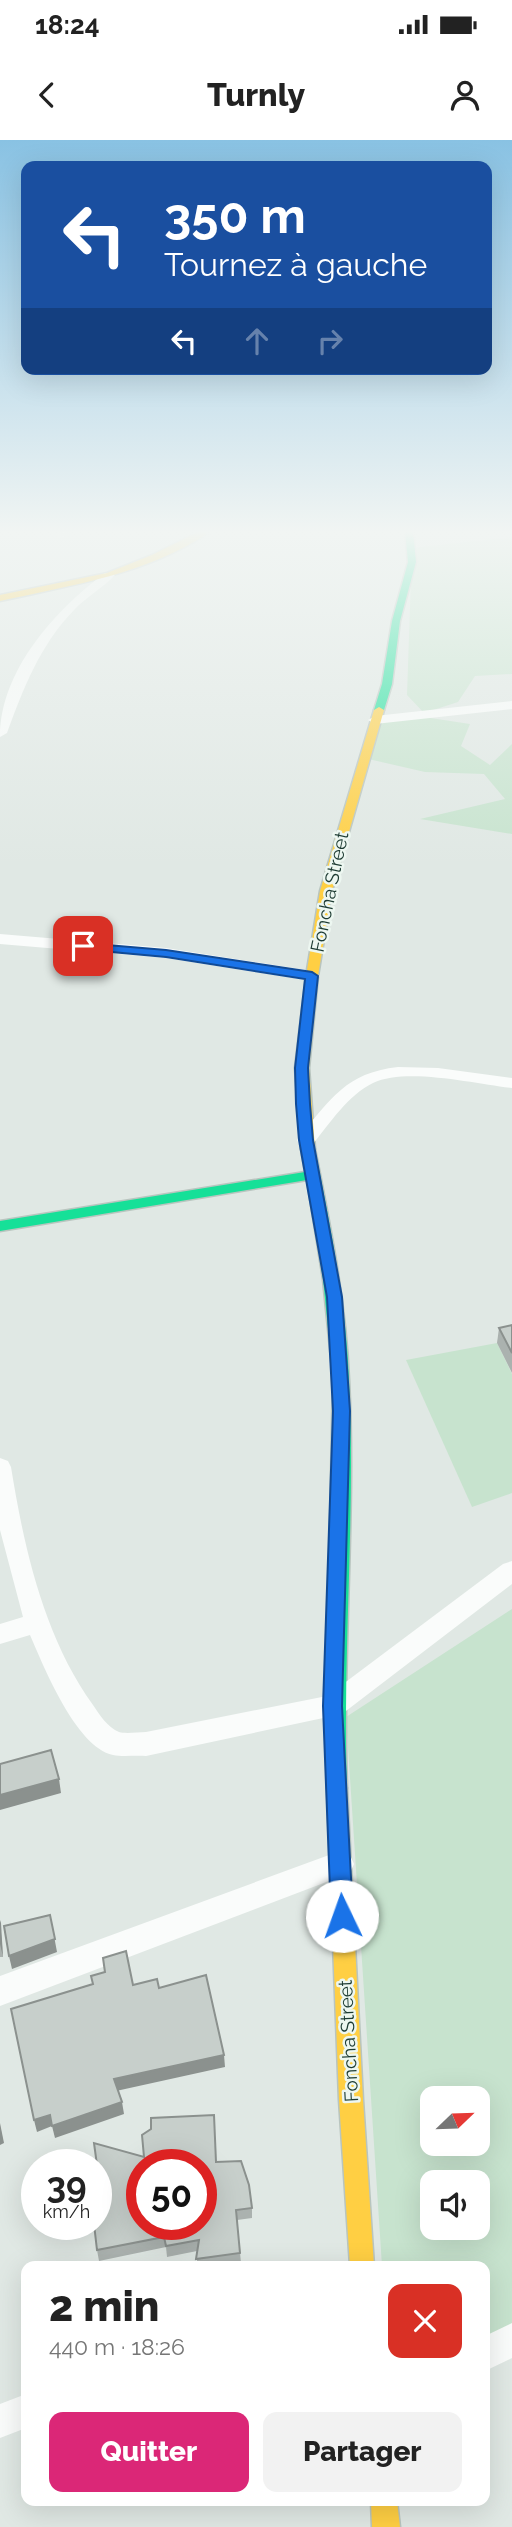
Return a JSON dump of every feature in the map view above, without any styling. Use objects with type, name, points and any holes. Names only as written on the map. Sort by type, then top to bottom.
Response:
[{"type":"main road","name":"Foncha Street","points":[[362,2261],[351,2101],[333,1706],[342,1411],[335,1297],[306,1140],[302,1068],[312,976],[327,891],[340,837],[387,684],[393,642]]},
{"type":"main road","points":[[0,1226],[312,1175]]},
{"type":"main road","points":[[384,2506],[386,2527]]},
{"type":"street","points":[[0,733],[19,679],[42,642]]},
{"type":"street","points":[[376,720],[512,705]]},
{"type":"street","points":[[0,939],[166,953],[312,976]]},
{"type":"street","points":[[306,1140],[355,1087],[383,1073],[403,1071],[512,1083]]},
{"type":"street","points":[[0,1467],[8,1513],[37,1623],[66,1688],[93,1726],[113,1742],[146,1744],[333,1706],[512,1571]]},
{"type":"street","points":[[0,1634],[37,1623]]},
{"type":"street","points":[[0,1991],[340,1864]]},
{"type":"street","points":[[490,2351],[512,2340]]},
{"type":"street","points":[[0,2421],[21,2412]]},
{"type":"green space","points":[[409,642],[512,642],[512,674],[475,676],[458,702],[424,713],[407,695]]},
{"type":"green space","points":[[411,715],[470,724],[461,746],[490,765],[512,744],[512,834],[420,819],[505,799],[484,774],[425,772],[364,758],[375,720]]},
{"type":"green space","points":[[497,1343],[512,1374],[512,1493],[472,1507],[406,1360]]},
{"type":"green space","points":[[512,1609],[512,2325],[490,2336],[490,2261],[382,2261],[346,1717]]},
{"type":"building","points":[[512,1325],[512,1353],[499,1328]]},
{"type":"building","points":[[51,1750],[59,1779],[0,1795],[0,1764]]},
{"type":"building","points":[[50,1915],[55,1939],[9,1956],[4,1926]]},
{"type":"building","points":[[126,1951],[133,1985],[157,1979],[159,1988],[206,1975],[224,2055],[114,2079],[122,2102],[52,2126],[50,2115],[34,2120],[11,2009],[93,1984],[91,1976],[105,1972],[103,1958]]},
{"type":"building","points":[[214,2115],[215,2149],[143,2149],[142,2135],[151,2129],[151,2118]]},
{"type":"building","points":[[94,2143],[126,2152],[126,2240],[149,2240],[97,2250],[96,2240],[112,2240],[112,2149],[95,2149]]},
{"type":"building","points":[[241,2161],[249,2185],[252,2208],[236,2210],[240,2253],[196,2259],[199,2240],[217,2240],[217,2162]]},
{"type":"building","points":[[165,2240],[199,2240],[166,2246]]},
{"type":"traffic: fast","points":[[379,710],[387,684],[393,642]]},
{"type":"traffic: fast","points":[[308,1149],[331,1279],[341,1378],[342,1459],[335,1694],[337,1788]]},
{"type":"traffic: fast","points":[[0,1226],[312,1175]]},
{"type":"traffic: slow","points":[[308,1149],[302,1068],[312,976],[326,891],[379,710]]},
{"type":"traffic: slow","points":[[337,1788],[351,2100],[362,2261]]},
{"type":"traffic: slow","points":[[384,2506],[386,2527]]},
{"type":"route","points":[[83,946],[166,953],[312,976],[302,1068],[303,1104],[306,1140],[335,1297],[342,1411],[333,1706],[342,1916]]}]
